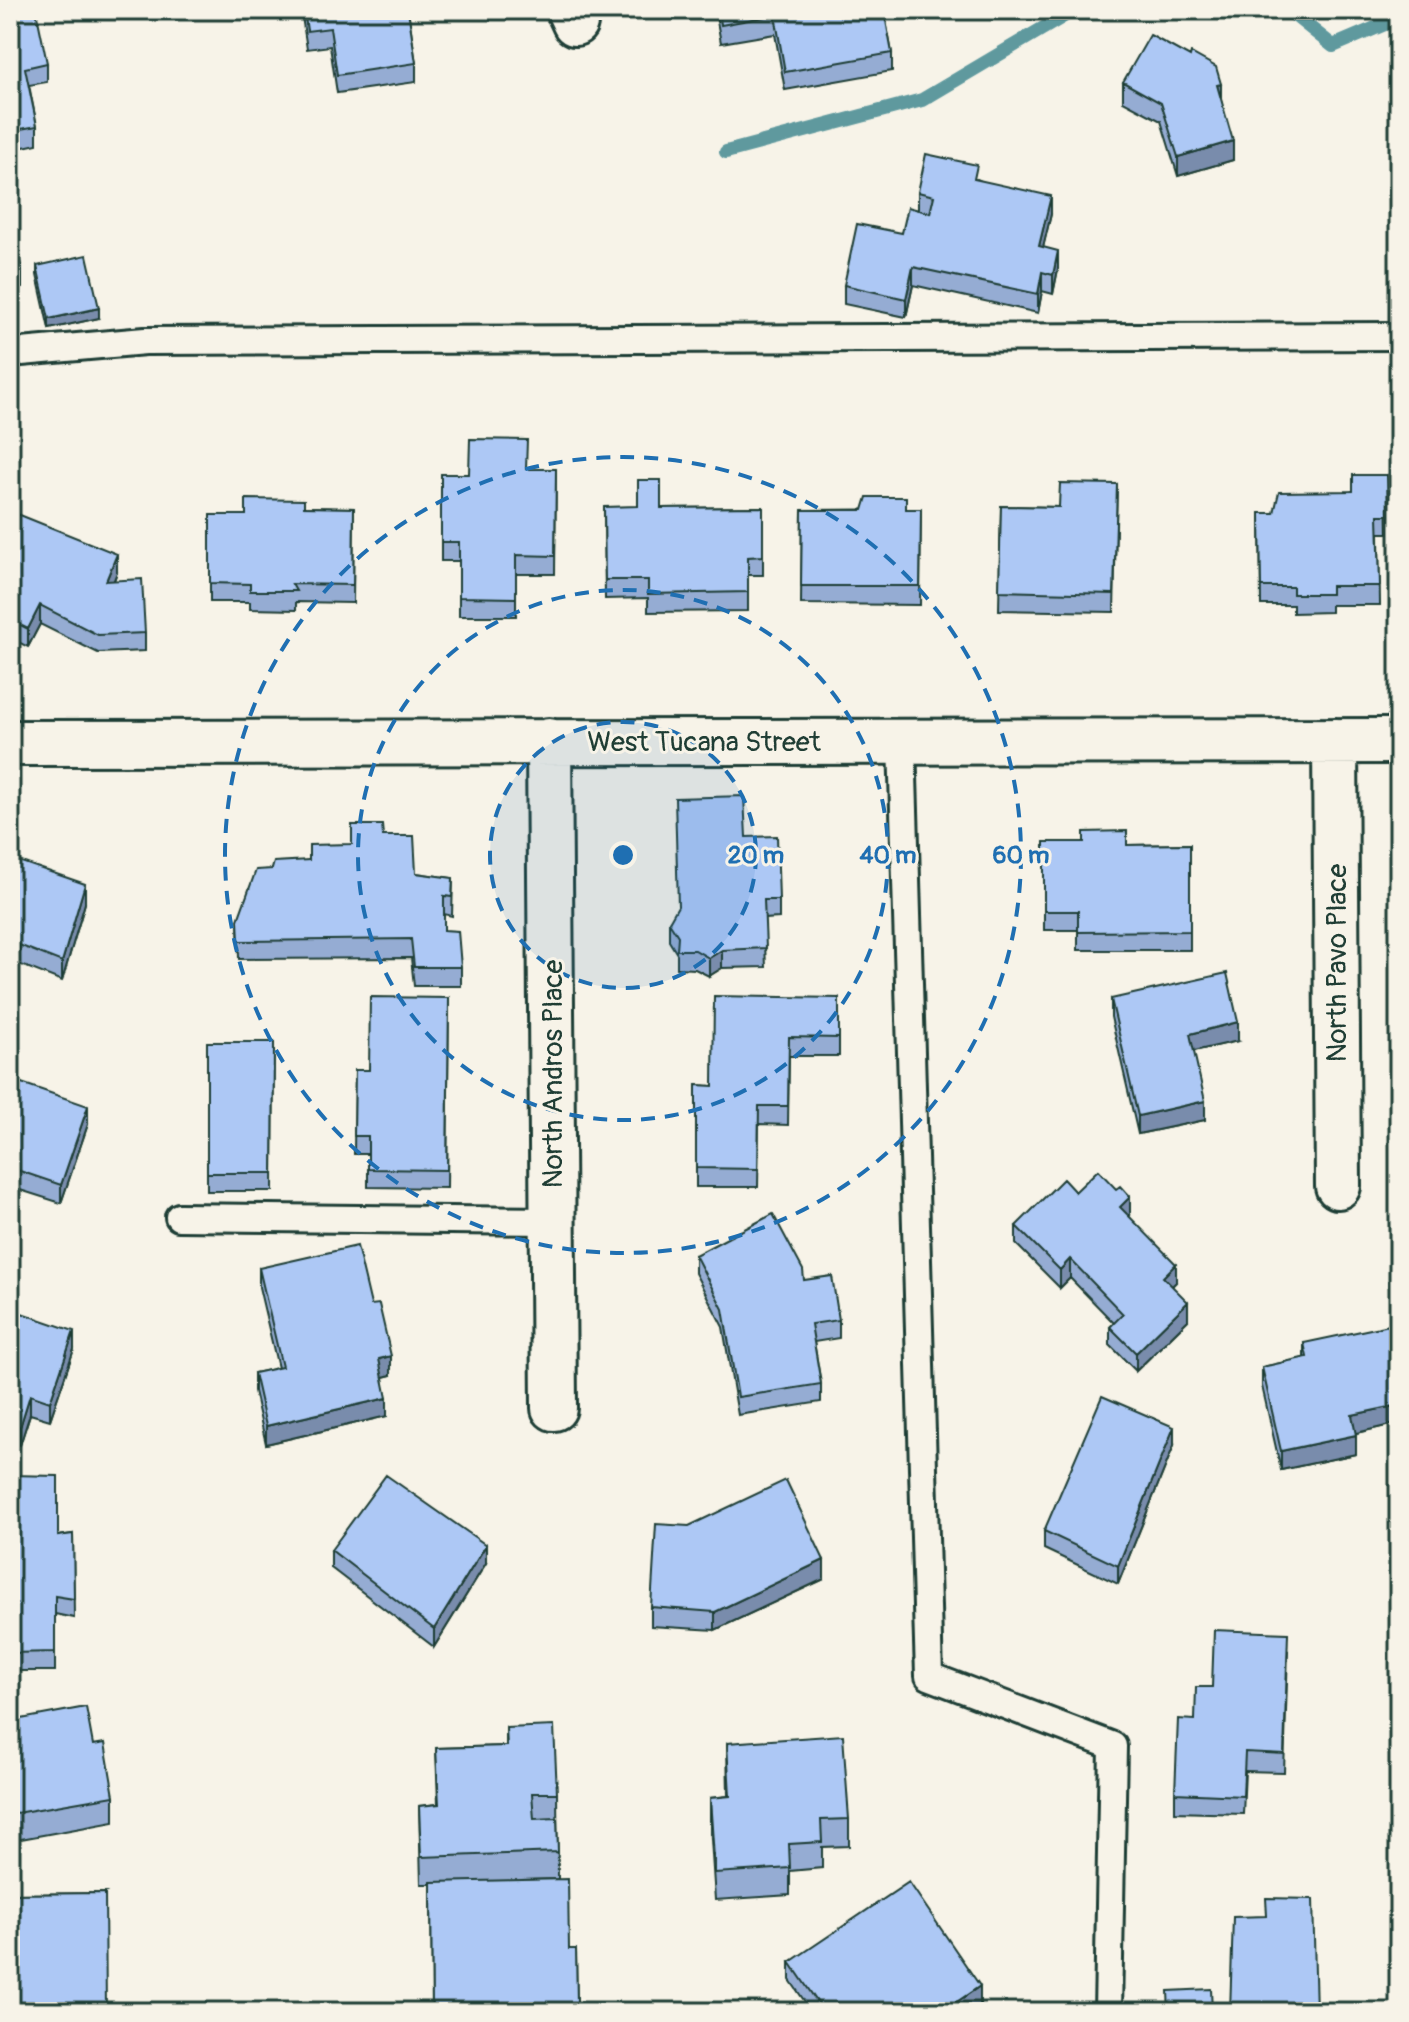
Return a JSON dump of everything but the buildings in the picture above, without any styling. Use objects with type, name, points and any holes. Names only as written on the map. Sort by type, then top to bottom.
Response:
[{"type":"street","name":"North Andros Place","points":[[549,741],[554,1408]]},
{"type":"street","name":"North Pavo Place","points":[[1335,741],[1338,1186]]},
{"type":"street","name":"West Tucana Street","points":[[10,743],[1399,741]]},
{"type":"lane","points":[[10,353],[145,341],[1399,336]]},
{"type":"lane","points":[[902,741],[929,1676],[1113,1746],[1108,2012]]},
{"type":"lane","points":[[179,1217],[553,1221]]},
{"type":"waterway","points":[[726,152],[922,100],[1074,10]]},
{"type":"waterway","points":[[1288,10],[1333,46],[1399,18]]}]
